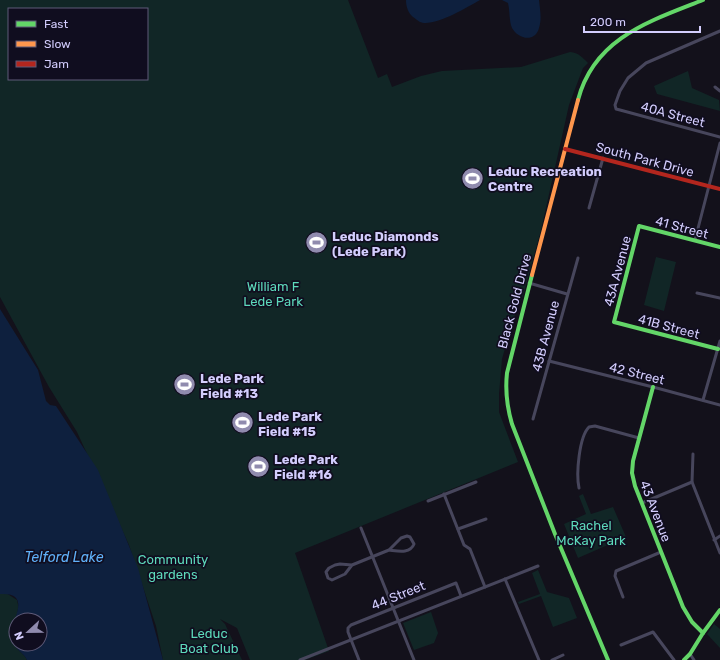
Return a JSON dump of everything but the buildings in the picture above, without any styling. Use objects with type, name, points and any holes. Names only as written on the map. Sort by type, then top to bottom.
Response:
[{"type":"street","name":"Black Gold Drive","points":[[608,660],[544,506],[507,407],[505,387],[507,370],[581,91],[595,62],[611,44],[634,29],[703,0]]},
{"type":"street","name":"40A Street","points":[[720,31],[646,63],[628,78],[620,91],[615,105],[616,109],[720,137]]},
{"type":"street","points":[[715,87],[720,91]]},
{"type":"street","points":[[695,240],[720,144]]},
{"type":"street","name":"South Park Drive","points":[[566,149],[720,189]]},
{"type":"street","points":[[589,208],[603,158]]},
{"type":"street","name":"41 Street","points":[[639,226],[720,248]]},
{"type":"street","name":"43A Avenue","points":[[614,322],[639,226]]},
{"type":"street","name":"43B Avenue","points":[[533,418],[578,258]]},
{"type":"street","points":[[529,283],[567,294]]},
{"type":"street","points":[[697,293],[720,298]]},
{"type":"street","name":"41B Street","points":[[614,322],[718,349]]},
{"type":"street","points":[[703,400],[720,341]]},
{"type":"street","name":"42 Street","points":[[549,361],[653,386],[720,405]]},
{"type":"street","name":"43 Avenue","points":[[653,386],[633,461],[632,473],[635,486],[682,607],[692,622],[703,633]]},
{"type":"street","points":[[579,488],[578,463],[585,432],[588,427],[595,426],[639,438]]},
{"type":"street","points":[[693,454],[692,482],[720,553]]},
{"type":"street","points":[[428,501],[476,482]]},
{"type":"street","points":[[642,503],[692,482]]},
{"type":"street","points":[[444,494],[464,545],[470,549],[485,586]]},
{"type":"street","points":[[458,529],[486,519]]},
{"type":"street","points":[[361,528],[414,660]]},
{"type":"street","points":[[352,565],[345,574],[332,580],[329,579],[326,574],[327,569],[335,565],[352,565],[390,550],[400,540],[407,536],[410,537],[414,544],[412,548],[404,551],[390,550]]},
{"type":"street","points":[[714,540],[720,536]]},
{"type":"street","points":[[623,597],[615,576],[615,572],[620,568],[661,552]]},
{"type":"street","name":"44 Street","points":[[300,660],[538,566]]},
{"type":"street","points":[[505,579],[539,660]]},
{"type":"street","name":"44 Street","points":[[351,640],[347,631],[351,625],[393,608],[456,583],[461,596]]},
{"type":"street","points":[[684,660],[690,654],[720,610]]},
{"type":"street","points":[[621,645],[653,632],[674,660]]},
{"type":"street","points":[[351,640],[359,660]]},
{"type":"street","points":[[690,654],[694,660]]},
{"type":"street","points":[[552,660],[564,655]]},
{"type":"green space","name":"William F Lede Park","points":[[0,0],[348,0],[378,78],[387,74],[392,87],[421,76],[442,71],[521,67],[570,52],[578,54],[588,63],[583,68],[569,105],[541,230],[523,296],[516,311],[502,359],[499,412],[518,462],[295,553],[329,651],[305,660],[250,660],[237,628],[220,619],[225,624],[242,660],[163,660],[156,626],[129,545],[77,432],[49,387],[0,297]]},
{"type":"green space","points":[[688,71],[692,88],[719,100],[720,111],[657,94],[654,86]]},
{"type":"green space","points":[[656,257],[676,262],[664,311],[644,305]]},
{"type":"green space","name":"Rachel McKay Park","points":[[583,494],[591,514],[613,507],[626,537],[578,558],[564,524],[586,514],[579,496]]},
{"type":"green space","points":[[538,570],[547,592],[569,598],[577,618],[553,627],[541,596],[519,604],[518,602],[540,594],[532,573]]},
{"type":"green space","points":[[6,593],[17,600],[18,604],[17,612],[8,612],[8,652],[21,652],[27,660],[0,660],[0,594]]},
{"type":"green space","points":[[431,612],[438,633],[434,643],[414,650],[403,623]]},
{"type":"green space","points":[[714,624],[720,629],[720,648],[707,634]]},
{"type":"water","points":[[406,0],[480,0],[445,18],[430,23],[424,23],[418,21],[410,14]]},
{"type":"water","points":[[502,0],[539,0],[540,21],[537,33],[534,36],[526,38],[515,32],[511,25],[508,3]]},
{"type":"water","name":"Telford Lake","points":[[0,309],[38,370],[46,401],[50,405],[56,406],[98,470],[138,568],[163,660],[27,660],[21,652],[48,652],[48,612],[17,612],[18,602],[15,597],[9,594],[0,594]]},
{"type":"traffic: fast","points":[[578,100],[586,79],[597,61],[611,47],[644,25],[703,0]]},
{"type":"traffic: fast","points":[[718,349],[614,322],[639,226],[720,247]]},
{"type":"traffic: fast","points":[[532,275],[507,373],[506,393],[509,411],[512,424],[555,534],[608,660]]},
{"type":"traffic: fast","points":[[653,387],[633,461],[632,473],[635,486],[683,607],[692,622],[703,633]]},
{"type":"traffic: fast","points":[[684,660],[690,654],[720,610]]},
{"type":"traffic: slow","points":[[532,275],[578,100]]},
{"type":"traffic: jam","points":[[565,149],[720,189]]},
{"type":"place","name":"Leduc Recreation Centre","points":[[472,178]]},
{"type":"place","name":"Leduc Diamonds (Lede Park)","points":[[317,243]]},
{"type":"place","name":"Lede Park Field #13","points":[[185,385]]},
{"type":"place","name":"Lede Park Field #15","points":[[242,423]]},
{"type":"place","name":"Lede Park Field #16","points":[[258,466]]},
{"type":"park label","name":"Community gardens","points":[[173,566]]},
{"type":"park label","name":"Leduc Boat Club","points":[[209,640]]}]
